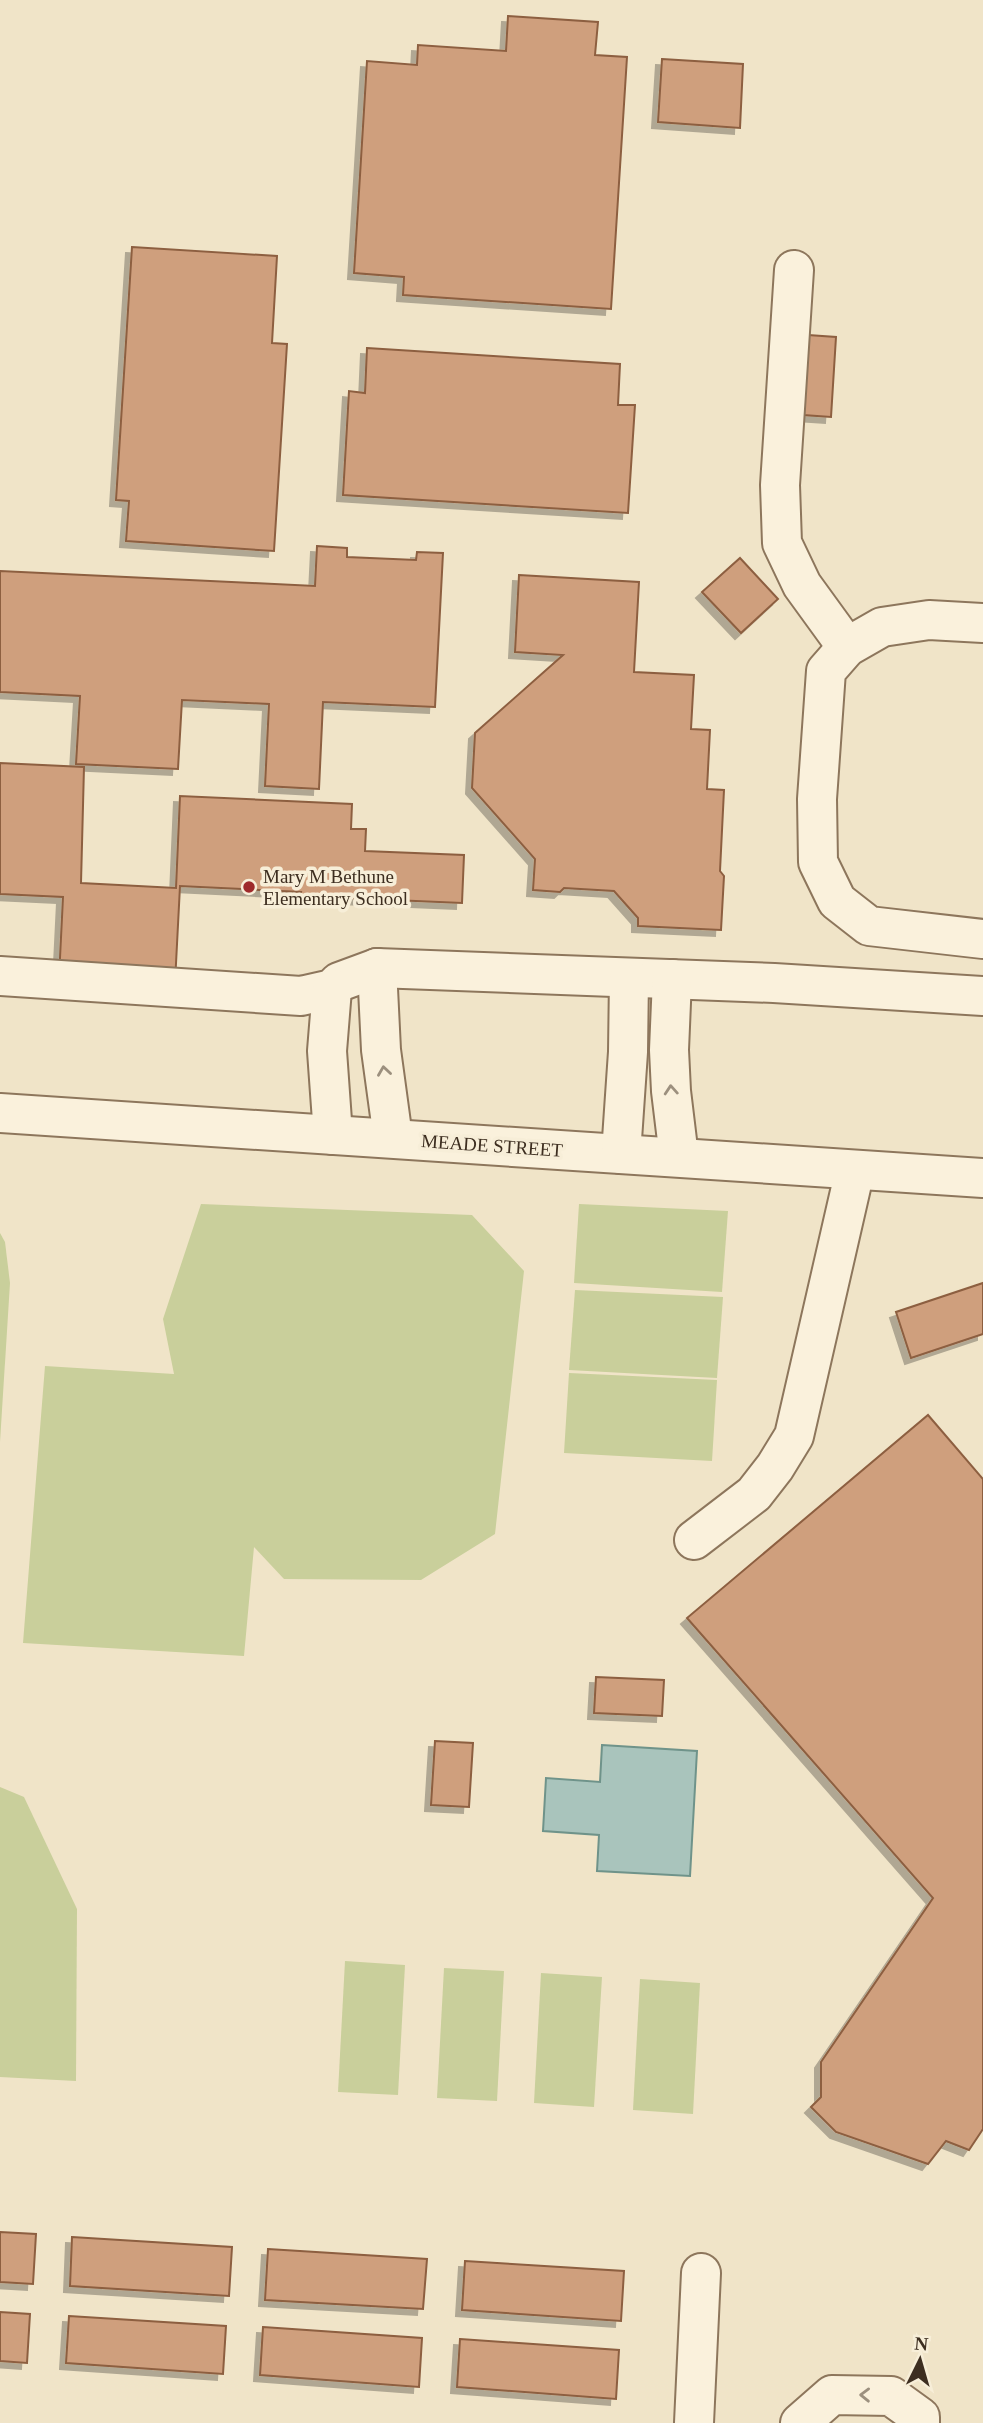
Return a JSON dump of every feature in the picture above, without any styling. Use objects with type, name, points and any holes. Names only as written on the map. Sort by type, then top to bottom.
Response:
[{"type":"street","points":[[794,270],[780,485],[782,543],[802,585],[847,647]]},
{"type":"street","points":[[983,623],[929,620],[882,628],[847,647],[826,671],[817,799],[818,862],[837,901],[869,926],[983,939]]},
{"type":"street","points":[[377,968],[381,1050],[393,1138]]},
{"type":"street","points":[[0,976],[301,996],[331,989],[339,982],[377,968],[672,979],[983,996]]},
{"type":"street","points":[[621,1154],[628,1052],[629,978]]},
{"type":"street","points":[[672,979],[669,1050],[679,1157]]},
{"type":"street","points":[[331,989],[327,1051],[333,1135]]},
{"type":"street","name":"MEADE STREET","points":[[0,1113],[983,1178]]},
{"type":"street","points":[[694,1540],[754,1494],[794,1436],[855,1170]]},
{"type":"street","points":[[694,2423],[701,2273]]},
{"type":"street","points":[[800,2423],[832,2395],[891,2396],[920,2417],[920,2423]]},
{"type":"green space","points":[[201,1204],[472,1215],[524,1271],[495,1534],[421,1580],[284,1579],[254,1547],[244,1656],[23,1643],[45,1366],[174,1374],[163,1319]]},
{"type":"green space","points":[[579,1204],[728,1211],[722,1292],[574,1283]]},
{"type":"green space","points":[[0,1233],[5,1242],[10,1283],[0,1442]]},
{"type":"green space","points":[[575,1290],[723,1297],[717,1378],[569,1370]]},
{"type":"green space","points":[[569,1373],[717,1380],[712,1461],[564,1453]]},
{"type":"green space","points":[[0,1787],[24,1797],[77,1909],[76,2081],[0,2077]]},
{"type":"green space","points":[[345,1961],[405,1965],[398,2095],[338,2092]]},
{"type":"green space","points":[[444,1968],[504,1971],[497,2101],[437,2098]]},
{"type":"green space","points":[[541,1973],[602,1977],[594,2107],[534,2103]]},
{"type":"green space","points":[[640,1979],[700,1983],[693,2114],[633,2110]]},
{"type":"water","points":[[602,1745],[697,1751],[690,1876],[597,1871],[599,1835],[543,1831],[546,1778],[600,1782]]},
{"type":"building","points":[[508,16],[598,22],[595,55],[627,57],[611,309],[403,295],[404,277],[354,273],[367,61],[417,65],[418,45],[506,51]]},
{"type":"building","points":[[662,59],[743,64],[740,128],[658,122]]},
{"type":"building","points":[[132,247],[277,256],[272,343],[287,344],[274,551],[126,541],[129,501],[116,500]]},
{"type":"building","points":[[808,335],[836,337],[831,417],[803,415]]},
{"type":"building","points":[[367,348],[620,364],[618,405],[635,405],[628,513],[343,495],[349,391],[365,393]]},
{"type":"building","points":[[317,546],[347,548],[347,557],[416,560],[417,552],[443,553],[435,707],[323,702],[319,789],[265,786],[269,704],[182,700],[178,769],[76,764],[80,696],[0,692],[0,571],[315,586]]},
{"type":"building","points":[[740,558],[778,599],[741,633],[702,592]]},
{"type":"building","points":[[519,575],[639,582],[634,672],[694,675],[691,729],[710,730],[707,789],[724,790],[720,871],[724,876],[721,930],[638,926],[638,918],[614,891],[564,888],[560,892],[533,890],[535,859],[472,788],[475,733],[563,655],[515,652]]},
{"type":"building","points":[[0,763],[84,767],[81,883],[176,888],[180,796],[352,804],[351,829],[366,829],[365,851],[464,855],[462,903],[300,896],[301,892],[180,886],[175,983],[59,978],[63,897],[0,894]]},
{"type":"building","points":[[983,1283],[983,1334],[911,1358],[896,1312]]},
{"type":"building","points":[[928,1415],[983,1479],[983,2129],[969,2150],[946,2141],[928,2164],[836,2132],[811,2107],[821,2097],[821,2062],[933,1898],[687,1618]]},
{"type":"building","points":[[596,1677],[664,1680],[662,1716],[594,1713]]},
{"type":"building","points":[[435,1741],[473,1743],[469,1807],[431,1805]]},
{"type":"building","points":[[0,2232],[36,2234],[33,2284],[0,2282]]},
{"type":"building","points":[[72,2237],[232,2247],[229,2296],[70,2286]]},
{"type":"building","points":[[268,2249],[427,2259],[423,2309],[265,2300]]},
{"type":"building","points":[[465,2261],[624,2271],[621,2321],[462,2310]]},
{"type":"building","points":[[0,2312],[30,2314],[27,2363],[0,2361]]},
{"type":"building","points":[[69,2316],[226,2326],[223,2374],[66,2363]]},
{"type":"building","points":[[263,2327],[422,2338],[419,2387],[260,2375]]},
{"type":"building","points":[[460,2339],[619,2350],[616,2399],[457,2387]]},
{"type":"place","name":"Mary M Bethune Elementary School","points":[[249,887]]}]
